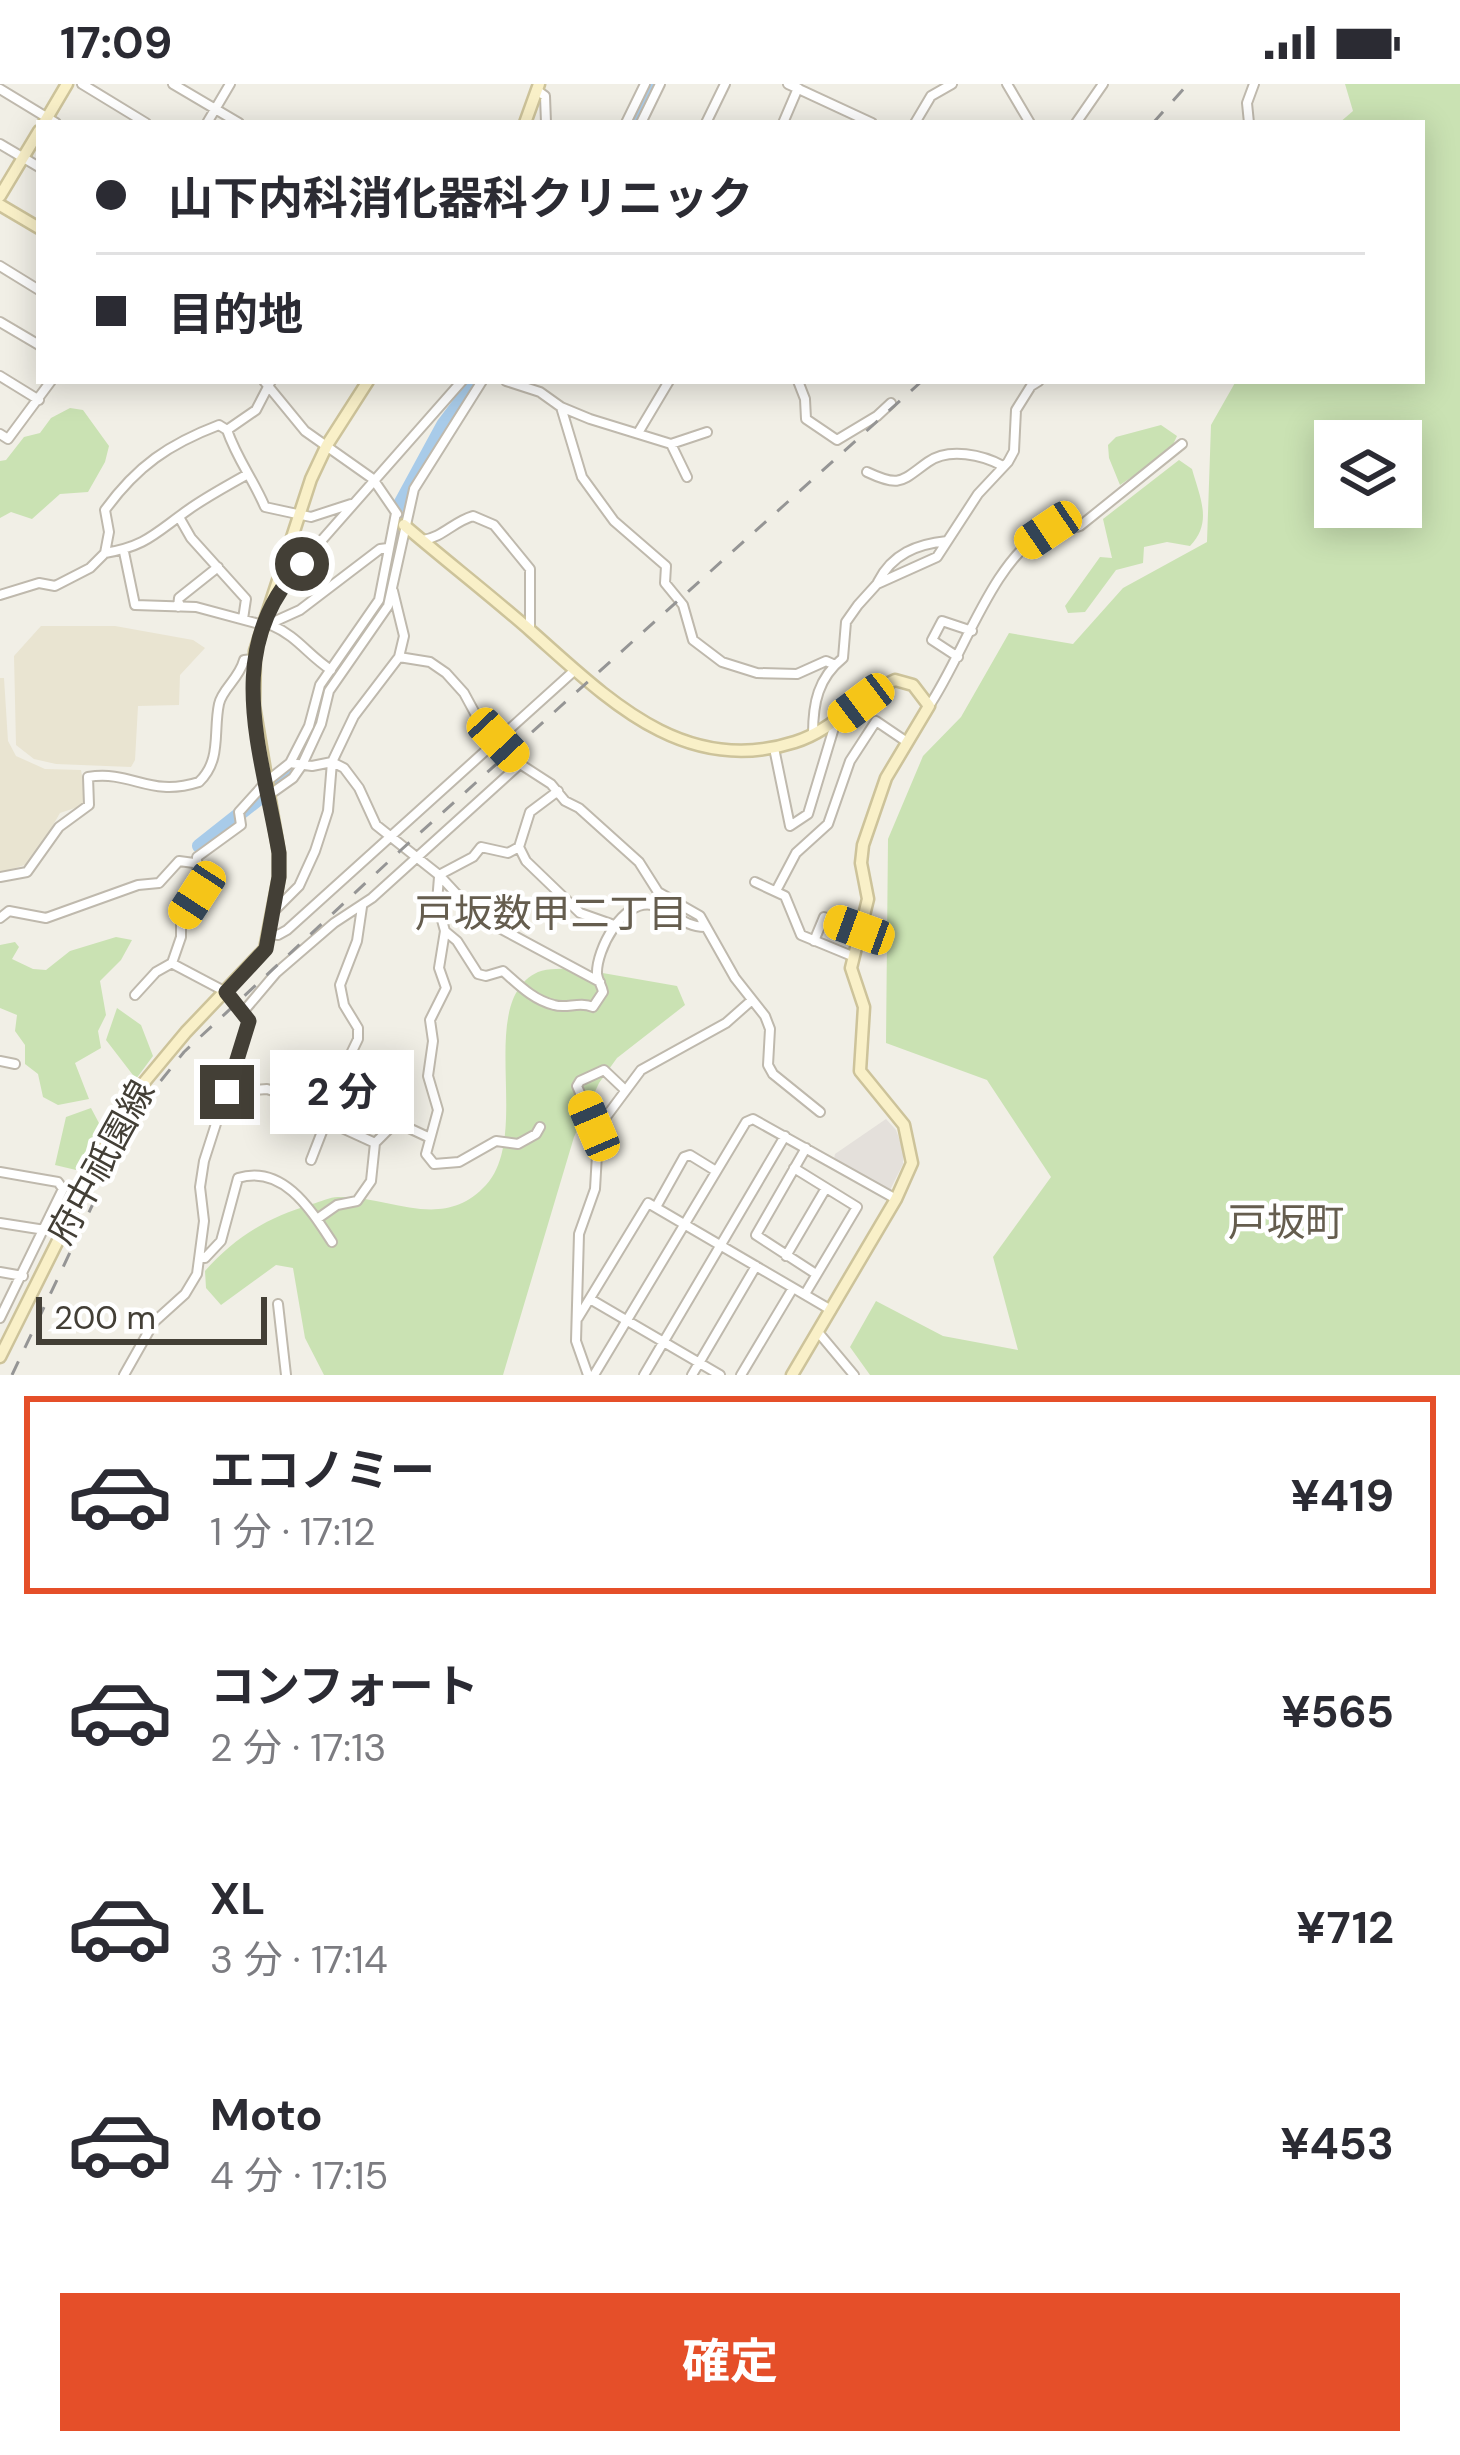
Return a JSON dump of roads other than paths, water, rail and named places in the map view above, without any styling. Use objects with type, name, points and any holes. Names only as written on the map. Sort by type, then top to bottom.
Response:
[{"type":"street","points":[[48,120],[67,84]]},
{"type":"street","points":[[82,84],[141,120]]},
{"type":"street","points":[[173,84],[234,120]]},
{"type":"street","points":[[209,120],[230,84]]},
{"type":"street","points":[[628,120],[646,84]]},
{"type":"street","points":[[642,120],[660,84]]},
{"type":"street","points":[[707,120],[725,84]]},
{"type":"street","points":[[917,120],[934,88],[952,84]]},
{"type":"street","points":[[1007,84],[1028,120]]},
{"type":"street","points":[[1078,120],[1102,84]]},
{"type":"street","points":[[1250,120],[1247,103],[1254,84]]},
{"type":"street","points":[[783,120],[793,86],[866,120]]},
{"type":"street","points":[[525,120],[538,87]]},
{"type":"street","points":[[538,87],[545,96],[545,120]]},
{"type":"street","points":[[0,89],[41,120]]},
{"type":"street","points":[[845,120],[849,112]]},
{"type":"street","points":[[36,139],[0,200],[36,226]]},
{"type":"street","points":[[0,144],[36,165]]},
{"type":"street","points":[[0,266],[36,288]]},
{"type":"street","points":[[0,322],[36,343]]},
{"type":"street","points":[[0,376],[39,400]]},
{"type":"street","points":[[0,434],[8,439],[49,384]]},
{"type":"street","points":[[227,430],[256,410],[267,384]]},
{"type":"street","points":[[270,384],[305,430],[373,479],[404,525],[611,703],[674,737],[711,748],[774,748],[813,735],[895,680],[913,686],[929,706]]},
{"type":"street","name":"府中祇園線","points":[[0,1357],[126,1104],[185,1032],[266,949],[279,853],[252,688],[254,659],[297,517],[327,445],[366,384]]},
{"type":"street","points":[[272,597],[459,384]]},
{"type":"street","points":[[267,789],[293,778],[302,765],[321,724],[329,691],[388,606],[413,489],[480,384]]},
{"type":"street","points":[[515,384],[540,392],[560,407],[670,444],[707,432]]},
{"type":"street","points":[[638,433],[667,384]]},
{"type":"street","points":[[798,384],[806,418],[837,440],[891,403]]},
{"type":"street","points":[[877,584],[937,557],[978,494],[1014,451],[1016,410],[1034,384]]},
{"type":"street","points":[[560,407],[582,477],[614,521],[667,566],[665,583],[683,605],[687,626],[698,645],[722,662],[757,673],[797,674],[817,663],[835,664]]},
{"type":"street","points":[[105,554],[109,532],[105,510],[176,442],[219,425],[227,430],[265,507],[311,518],[352,504]]},
{"type":"street","points":[[670,444],[686,477]]},
{"type":"street","points":[[792,1375],[896,1199],[912,1163],[904,1125],[860,1071],[864,1007],[850,968],[868,899],[863,845],[886,778],[1007,565],[1023,546],[1048,530],[1080,526],[1182,444]]},
{"type":"street","points":[[868,472],[885,481],[903,481],[932,460],[954,454],[1004,466]]},
{"type":"street","points":[[0,595],[39,583],[55,586],[105,554],[124,552],[247,475]]},
{"type":"street","points":[[0,918],[9,911],[56,916],[122,890],[159,883],[179,861],[194,863],[241,825],[239,812],[290,763],[309,726],[316,692],[379,600],[396,513]]},
{"type":"street","points":[[179,517],[191,538],[246,598],[243,619]]},
{"type":"street","points":[[422,540],[437,538],[461,519],[472,517],[494,525],[530,568],[530,630]]},
{"type":"street","points":[[813,735],[813,705],[827,671],[843,658],[846,622],[896,559],[909,549],[947,541]]},
{"type":"street","points":[[265,624],[299,610],[344,574],[388,548]]},
{"type":"street","points":[[124,552],[135,604],[196,607],[265,624],[302,642],[311,657],[331,670]]},
{"type":"street","points":[[284,559],[302,564]]},
{"type":"street","points":[[178,607],[179,598],[218,567]]},
{"type":"street","points":[[274,910],[299,886],[316,851],[328,811],[332,762],[354,716],[399,657],[404,636],[393,590]]},
{"type":"street","points":[[958,657],[932,640],[942,621],[972,631]]},
{"type":"street","points":[[399,657],[430,662],[446,673],[520,764],[559,791],[639,862],[658,892],[700,916],[734,978],[770,1029],[768,1065],[773,1074],[820,1112]]},
{"type":"street","points":[[0,877],[27,872],[59,827],[86,810],[88,777],[112,773],[154,788],[199,782],[213,762],[222,695],[240,675],[244,660],[254,659]]},
{"type":"street","points":[[270,934],[287,930],[575,670]]},
{"type":"street","points":[[774,748],[790,826],[808,814],[836,721]]},
{"type":"street","points":[[777,889],[796,853],[829,824],[843,779],[866,731],[876,721],[907,742]]},
{"type":"street","points":[[290,763],[332,762],[344,768],[376,825],[439,875],[477,916],[600,982]]},
{"type":"street","points":[[243,1012],[276,973],[417,858],[520,764]]},
{"type":"street","points":[[439,875],[473,857],[481,847],[508,853],[519,847],[530,812],[559,791]]},
{"type":"street","points":[[519,847],[526,861],[580,913],[614,925]]},
{"type":"street","points":[[134,994],[172,963],[182,937],[181,919],[199,887],[194,863]]},
{"type":"street","points":[[439,875],[437,902],[445,931],[439,968],[446,988],[433,1009],[428,1076],[438,1110],[425,1146],[429,1161],[459,1162],[496,1141],[518,1144],[540,1127]]},
{"type":"street","points":[[755,882],[785,896],[801,935],[852,956]]},
{"type":"street","points":[[445,931],[478,974],[503,971],[526,991],[557,1007],[597,1005],[603,992],[597,974],[614,925],[645,904],[685,924],[705,927]]},
{"type":"street","points":[[311,1160],[327,1121],[330,1097],[358,1040],[358,1028],[340,994],[357,941],[362,905]]},
{"type":"street","points":[[814,941],[824,917],[859,930]]},
{"type":"street","points":[[124,1375],[154,1322],[185,1294],[197,1274],[204,1161],[249,1021],[226,992],[172,963]]},
{"type":"street","points":[[591,1375],[576,1341],[575,1322],[579,1234],[595,1189],[601,1130],[624,1089],[641,1070],[725,1022],[752,1000]]},
{"type":"street","points":[[0,1061],[15,1064]]},
{"type":"street","points":[[601,1130],[594,1126],[577,1087],[580,1081],[604,1070],[624,1089]]},
{"type":"street","points":[[227,1092],[267,1089],[289,1096],[330,1097]]},
{"type":"street","points":[[591,1375],[746,1122],[753,1119],[896,1199]]},
{"type":"street","points":[[327,1121],[375,1144]]},
{"type":"street","points":[[317,1219],[337,1205],[357,1201],[371,1181],[375,1144],[396,1123],[428,1138]]},
{"type":"street","points":[[644,1375],[785,1136]]},
{"type":"street","points":[[806,1148],[756,1234],[816,1275]]},
{"type":"street","points":[[656,1208],[684,1157],[716,1171]]},
{"type":"street","points":[[794,1168],[857,1207],[805,1294]]},
{"type":"street","points":[[0,1172],[58,1181],[63,1190],[0,1318]]},
{"type":"street","points":[[200,1258],[221,1241],[238,1178],[268,1175],[306,1204],[332,1242]]},
{"type":"street","points":[[786,1256],[826,1188]]},
{"type":"street","points":[[575,1322],[647,1203],[831,1310]]},
{"type":"street","points":[[0,1222],[45,1230]]},
{"type":"street","points":[[692,1375],[756,1266]]},
{"type":"street","points":[[0,1272],[23,1276]]},
{"type":"street","points":[[741,1375],[793,1288]]},
{"type":"street","points":[[590,1299],[720,1375]]},
{"type":"street","points":[[278,1304],[286,1375]]},
{"type":"street","points":[[818,1333],[854,1375]]},
{"type":"waterway","points":[[634,120],[652,84]]},
{"type":"waterway","points":[[399,506],[443,425],[474,384]]},
{"type":"waterway","points":[[277,781],[296,763],[307,741],[323,688],[382,608],[390,587],[395,528]]},
{"type":"waterway","points":[[199,846],[261,797]]},
{"type":"railway","points":[[1156,120],[1188,84]]},
{"type":"railway","points":[[12,1375],[126,1134],[184,1052],[919,384]]},
{"type":"district","name":"戸坂数甲二丁目","points":[[551,913]]},
{"type":"district","name":"戸坂町","points":[[1286,1222]]}]
